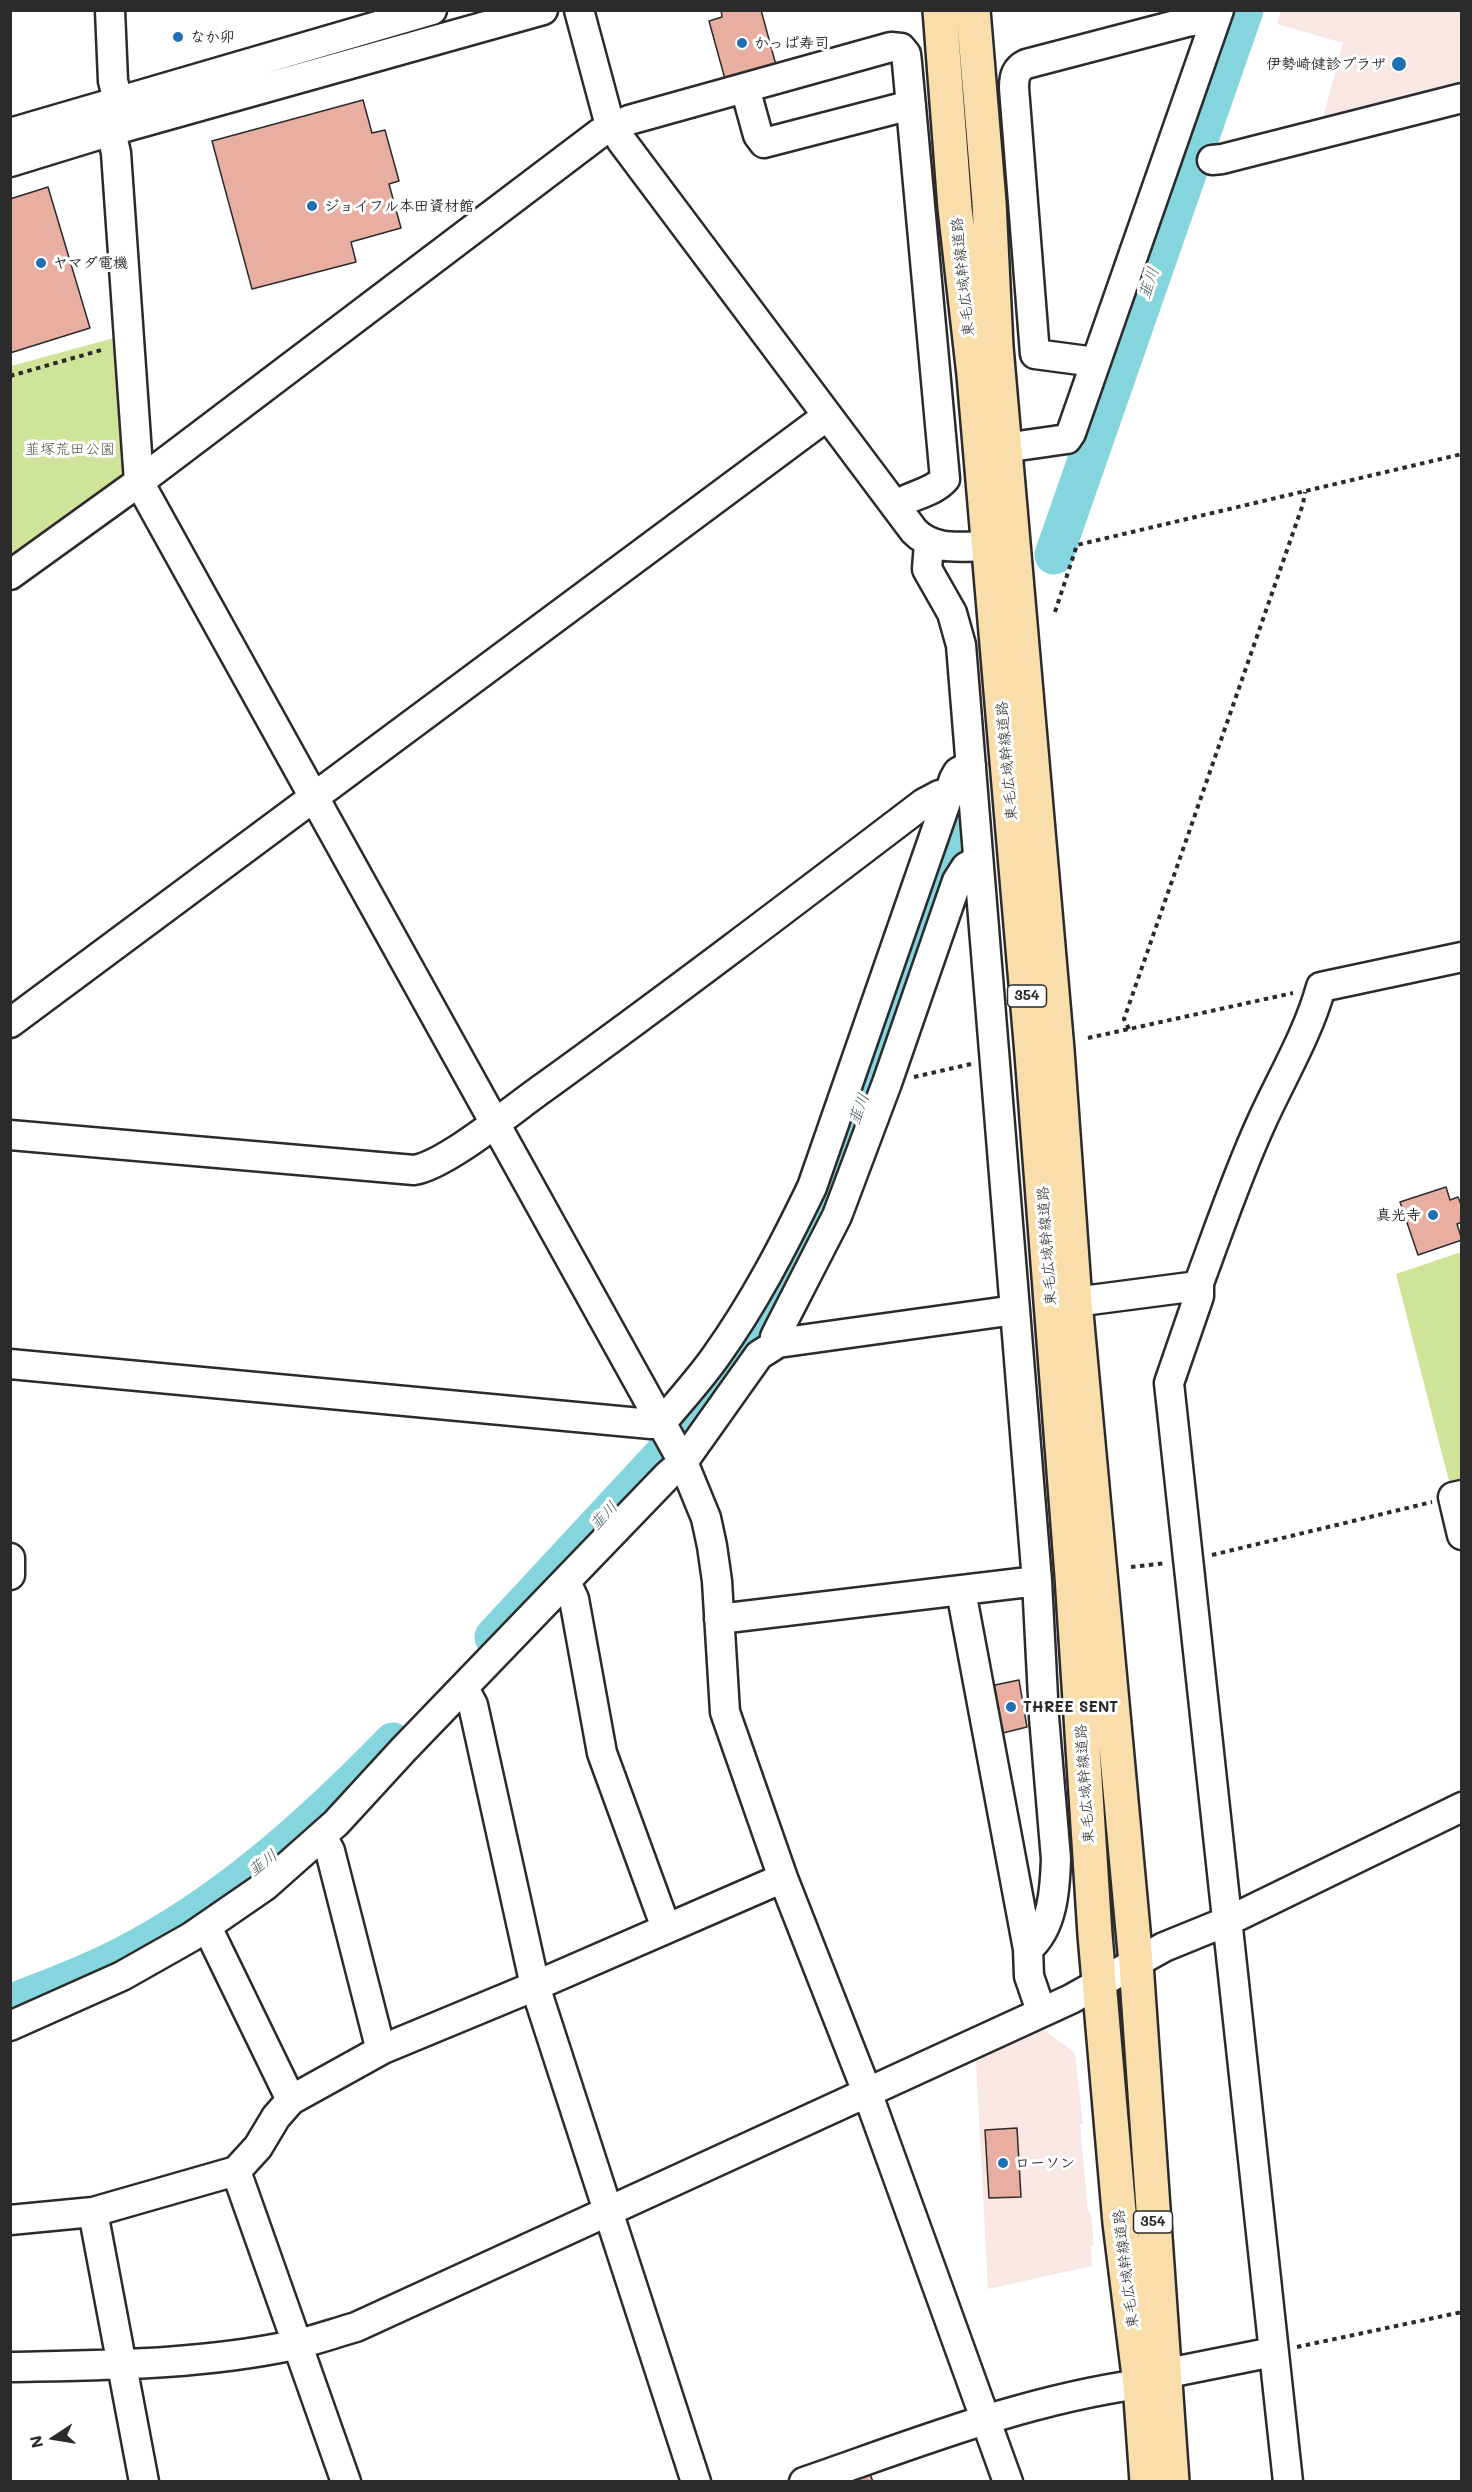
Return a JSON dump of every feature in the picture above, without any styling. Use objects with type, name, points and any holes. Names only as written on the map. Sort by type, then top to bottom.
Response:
[{"type":"highway","name":"東毛広域幹線道路","points":[[940,10],[955,208],[974,375],[1034,1077],[1100,1983],[1120,2223],[1172,2481]]},
{"type":"highway","name":"東毛広域幹線道路","points":[[973,10],[989,202],[996,347],[1057,1050],[1075,1302],[1136,1963],[1151,2379],[1147,2481]]},
{"type":"street","points":[[110,10],[113,81],[118,101]]},
{"type":"street","points":[[10,133],[432,10]]},
{"type":"street","points":[[10,162],[111,131],[543,10]]},
{"type":"street","points":[[579,10],[608,118],[613,127],[914,531],[929,543],[945,547],[988,546]]},
{"type":"street","points":[[1004,448],[1066,439],[1071,433],[1217,16]]},
{"type":"street","points":[[1095,362],[1035,354],[1014,88],[1015,74],[1026,64],[1217,16]]},
{"type":"street","points":[[10,575],[139,482],[591,140],[629,120],[896,47],[902,48],[906,54],[945,479],[934,488],[905,498],[895,506]]},
{"type":"street","points":[[745,88],[760,140],[764,143],[911,105]]},
{"type":"street","points":[[1212,160],[1461,98]]},
{"type":"street","points":[[111,131],[116,153],[139,482],[672,1442],[706,1518],[715,1569],[725,1712],[783,1878],[867,2092],[1008,2481]]},
{"type":"street","points":[[10,1023],[315,799],[827,416]]},
{"type":"street","points":[[929,543],[927,569],[952,613],[961,645],[1037,1581],[1044,1717],[1056,1858],[1055,1882],[1046,1924],[1041,1935],[1028,1949]]},
{"type":"street","points":[[10,2026],[122,1976],[207,1927],[265,1886],[322,1836],[668,1475],[672,1442],[669,1414],[716,1357],[742,1317],[772,1266],[812,1186],[950,793],[958,772],[971,765]]},
{"type":"street","points":[[10,1135],[414,1170],[436,1163],[685,986],[924,802],[950,793]]},
{"type":"street","points":[[778,1343],[775,1337],[837,1216],[887,1083],[957,881],[966,867],[978,860]]},
{"type":"street","points":[[1288,2481],[1168,1390],[1199,1296],[1199,1283],[1261,1123],[1314,1013],[1321,987],[1461,957]]},
{"type":"street","points":[[1075,1302],[1190,1287],[1199,1283]]},
{"type":"street","points":[[672,1442],[759,1355],[778,1343],[1016,1310]]},
{"type":"street","points":[[10,1364],[651,1424],[672,1442]]},
{"type":"street","points":[[1457,1496],[1461,1534]]},
{"type":"street","points":[[10,1558],[10,1575]]},
{"type":"street","points":[[719,1619],[1037,1581]]},
{"type":"street","points":[[566,1582],[574,1599],[602,1753],[666,1928]]},
{"type":"street","points":[[961,1591],[1028,1949],[1029,1976],[1041,2011]]},
{"type":"street","points":[[464,1688],[473,1705],[535,1986],[696,2481]]},
{"type":"street","points":[[10,2367],[123,2365],[230,2355],[296,2345],[356,2327],[1071,1999],[1164,1947],[1228,1921],[1461,1807]]},
{"type":"street","points":[[322,1836],[330,1851],[378,2039],[383,2049]]},
{"type":"street","points":[[10,2220],[93,2212],[236,2171],[258,2147],[276,2117],[291,2100],[383,2049],[535,1986],[783,1878]]},
{"type":"street","points":[[207,1927],[291,2100]]},
{"type":"street","points":[[236,2171],[346,2481]]},
{"type":"street","points":[[93,2212],[144,2481]]},
{"type":"street","points":[[804,2481],[985,2419],[1114,2387],[1273,2352]]},
{"type":"path","points":[[10,376],[114,346]]},
{"type":"path","points":[[1055,612],[1077,545],[1461,454]]},
{"type":"path","points":[[1129,1029],[1124,1019],[1303,504],[1305,492]]},
{"type":"path","points":[[1088,1038],[1321,987]]},
{"type":"path","points":[[887,1083],[994,1058]]},
{"type":"path","points":[[1131,1567],[1188,1561],[1457,1496]]},
{"type":"path","points":[[1273,2352],[1461,2312]]},
{"type":"shaded area","name":"伊勢崎健診プラザ","points":[[1281,11],[1461,11],[1461,85],[1322,122],[1343,43],[1277,24]]},
{"type":"shaded area","points":[[1043,2029],[1075,2053],[1083,2124],[1080,2124],[1088,2212],[1091,2213],[1094,2245],[1091,2245],[1092,2266],[988,2289],[976,2061]]},
{"type":"green space","name":"韮塚荒田公園","points":[[121,336],[130,478],[11,564],[11,366]]},
{"type":"green space","points":[[1461,1252],[1461,1482],[1450,1485],[1396,1274]]},
{"type":"building","name":"かっぱ寿司","points":[[721,10],[761,10],[776,65],[725,79],[709,21],[722,17]]},
{"type":"building","name":"ジョイフル本田資材館","points":[[363,100],[372,133],[385,130],[399,181],[389,184],[401,228],[351,242],[356,262],[252,289],[212,141]]},
{"type":"building","name":"ヤマダ電機","points":[[48,187],[90,328],[10,353],[10,199]]},
{"type":"building","name":"真光寺","points":[[1446,1187],[1450,1200],[1458,1197],[1462,1207],[1462,1222],[1457,1224],[1462,1240],[1418,1255],[1400,1202]]},
{"type":"building","points":[[1019,1680],[1027,1727],[1003,1733],[997,1702],[993,1703],[990,1686]]},
{"type":"building","name":"ローソン","points":[[1017,2128],[1021,2197],[989,2198],[985,2130]]},
{"type":"building","points":[[868,2468],[873,2482],[834,2482]]},
{"type":"waterway","name":"韮川","points":[[1054,555],[1244,10]]},
{"type":"waterway","name":"韮川","points":[[494,1637],[662,1456],[689,1423],[751,1339],[800,1255],[820,1214],[856,1119],[958,835]]},
{"type":"waterway","name":"韮川","points":[[10,2004],[106,1965],[195,1914],[298,1833],[393,1742]]},
{"type":"place","name":"なか卯","points":[[178,37]]},
{"type":"place","name":"かっぱ寿司","points":[[742,43]]},
{"type":"place","name":"伊勢崎健診プラザ","points":[[1399,64]]},
{"type":"place","name":"ジョイフル本田資材館","points":[[312,206]]},
{"type":"place","name":"ヤマダ電機","points":[[41,263]]},
{"type":"place","name":"真光寺","points":[[1433,1215]]},
{"type":"place","name":"THREE SENT","points":[[1011,1707]]},
{"type":"place","name":"ローソン","points":[[1003,2163]]}]
